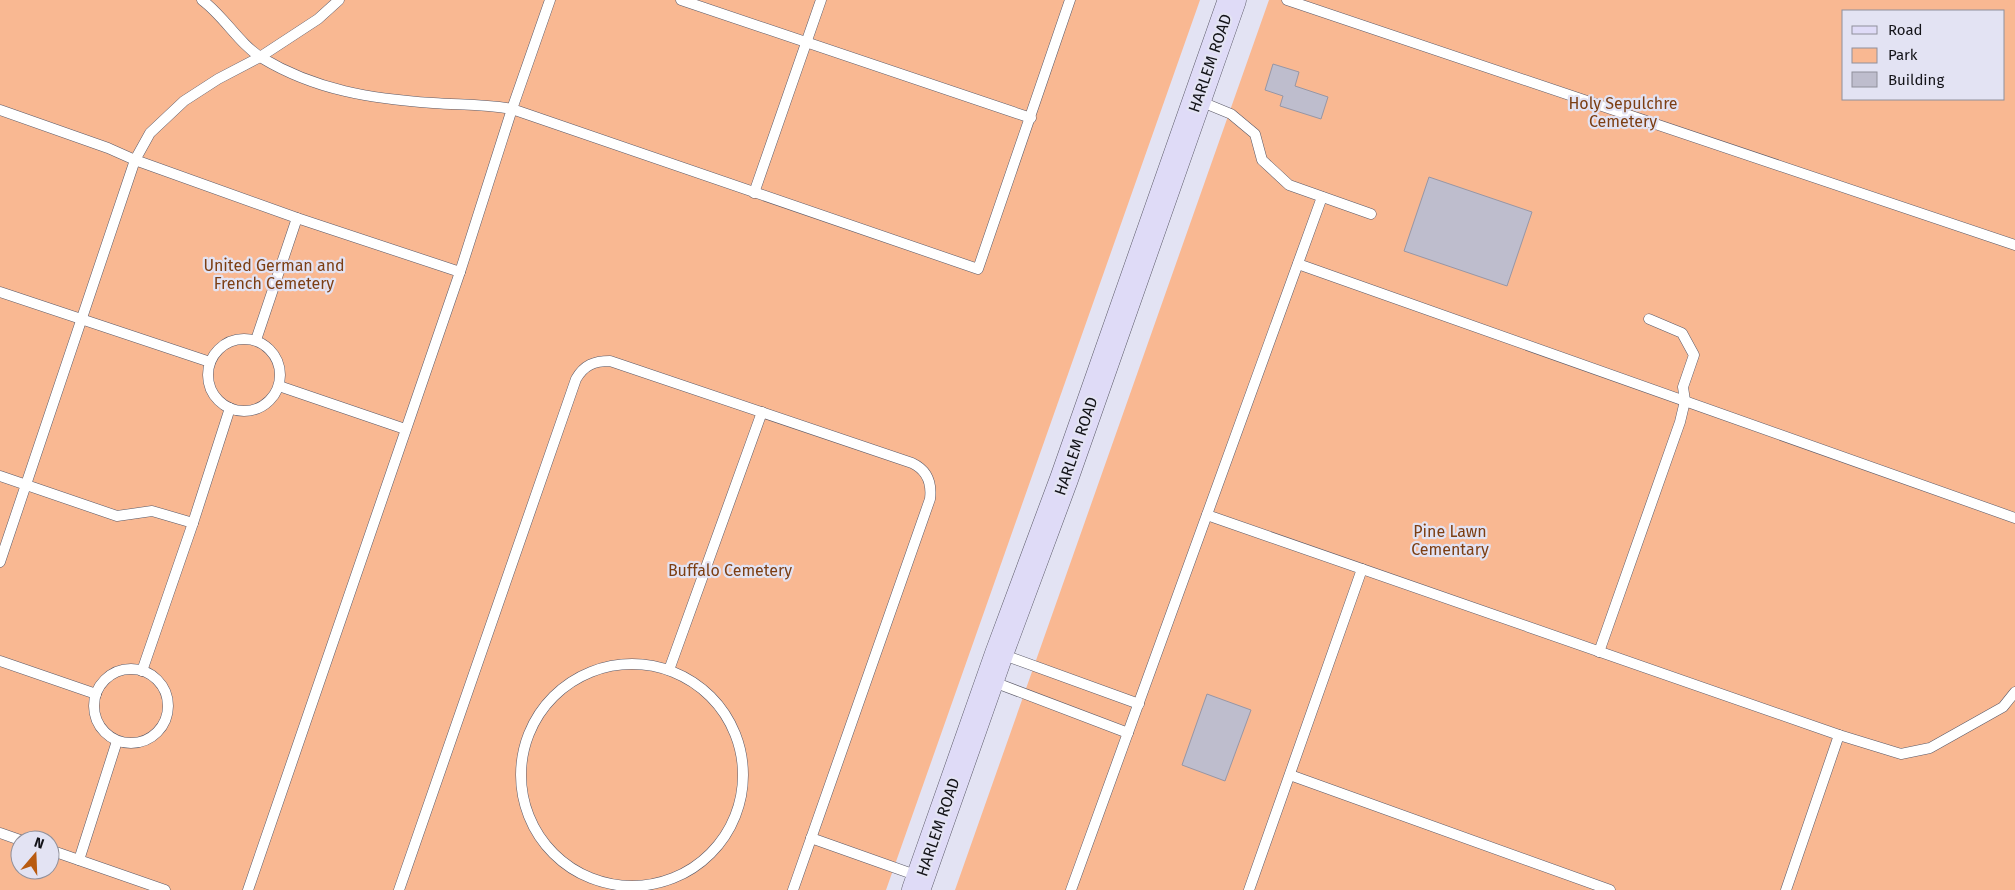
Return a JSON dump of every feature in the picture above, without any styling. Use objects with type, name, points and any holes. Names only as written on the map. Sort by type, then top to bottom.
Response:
[{"type":"main road","name":"HARLEM ROAD","points":[[918,884],[1064,479],[1232,0]]},
{"type":"lane","points":[[202,0],[260,57],[287,71],[352,94],[392,100],[484,104],[512,109],[978,268],[1070,0]]},
{"type":"lane","points":[[0,562],[135,160],[150,133],[184,101],[218,79],[260,57],[318,19],[339,0]]},
{"type":"lane","points":[[248,890],[404,430],[460,272],[512,109],[550,0]]},
{"type":"lane","points":[[681,0],[1031,118]]},
{"type":"lane","points":[[754,193],[821,0]]},
{"type":"lane","points":[[1287,0],[2015,244]]},
{"type":"lane","points":[[1197,100],[1231,114],[1255,134],[1262,160],[1289,186],[1371,214]]},
{"type":"lane","points":[[0,110],[297,218],[460,272]]},
{"type":"lane","points":[[1071,890],[1322,197]]},
{"type":"lane","points":[[256,340],[297,218]]},
{"type":"lane","points":[[1298,264],[2015,518]]},
{"type":"lane","points":[[0,292],[210,362]]},
{"type":"lane","points":[[1599,652],[1680,422],[1685,401],[1683,387],[1694,356],[1682,333],[1649,319]]},
{"type":"lane","points":[[234,339],[256,340],[268,347],[277,358],[281,372],[279,386],[273,397],[264,405],[254,410],[242,411],[230,408],[218,400],[210,389],[208,376],[210,362],[215,352],[223,344],[234,339]]},
{"type":"lane","points":[[399,890],[579,374],[590,364],[599,361],[610,361],[912,463],[924,472],[929,480],[930,499],[793,890]]},
{"type":"lane","points":[[279,386],[404,430]]},
{"type":"lane","points":[[142,671],[230,408]]},
{"type":"lane","points":[[669,670],[762,412]]},
{"type":"lane","points":[[0,476],[117,516],[152,511],[193,523]]},
{"type":"lane","points":[[1207,515],[1839,736],[1901,754],[1930,748],[2003,707],[2015,692]]},
{"type":"lane","points":[[1249,890],[1362,569]]},
{"type":"lane","points":[[1000,654],[1139,704]]},
{"type":"lane","points":[[0,661],[96,694]]},
{"type":"lane","points":[[631,663],[669,670],[688,678],[718,703],[737,737],[744,775],[738,813],[706,859],[673,879],[635,887],[595,886],[550,851],[529,819],[520,781],[525,742],[534,720],[559,690],[592,670],[631,663]]},
{"type":"lane","points":[[128,670],[142,671],[153,677],[161,685],[168,707],[166,719],[160,729],[151,737],[140,742],[129,743],[117,740],[104,731],[95,716],[96,694],[103,682],[114,673],[128,670]]},
{"type":"lane","points":[[990,681],[1128,733]]},
{"type":"lane","points":[[1786,890],[1839,736]]},
{"type":"lane","points":[[79,860],[117,740]]},
{"type":"lane","points":[[1290,775],[1610,890]]},
{"type":"lane","points":[[811,838],[918,884]]},
{"type":"lane","points":[[60,853],[165,890]]},
{"type":"green space","name":"United German and French Cemetery","points":[[0,0],[1200,0],[886,890],[0,890]]},
{"type":"green space","name":"Pine Lawn Cementary","points":[[1269,0],[2015,0],[2015,890],[955,890]]},
{"type":"building","points":[[1273,64],[1299,72],[1295,86],[1328,97],[1321,119],[1280,106],[1283,96],[1265,90]]},
{"type":"building","points":[[1429,177],[1532,212],[1507,286],[1404,251]]},
{"type":"building","points":[[1207,694],[1251,710],[1225,781],[1182,765]]},
{"type":"park label","name":"Holy Sepulchre Cemetery","points":[[1623,112]]},
{"type":"park label","name":"Buffalo Cemetery","points":[[730,570]]}]
